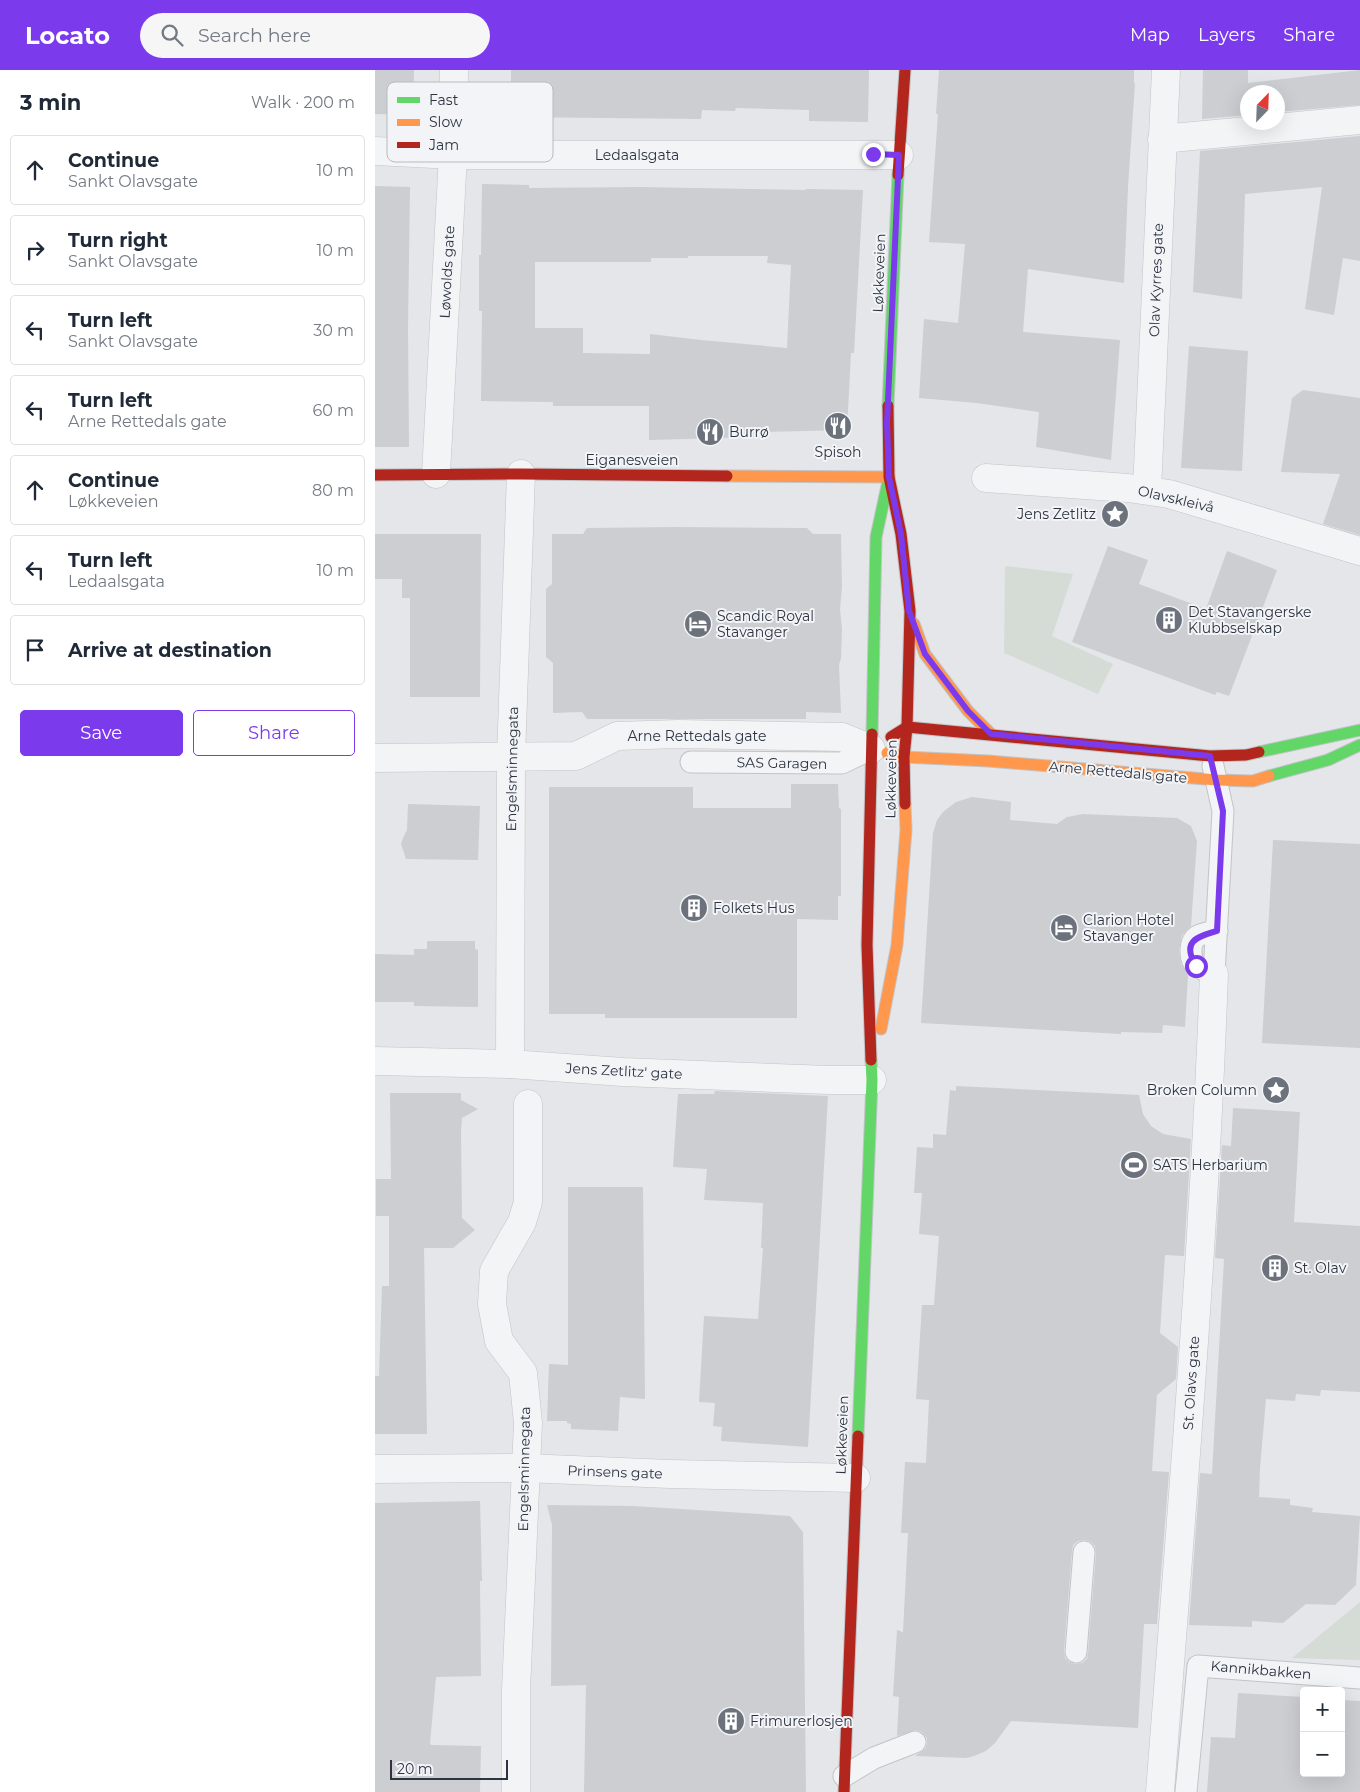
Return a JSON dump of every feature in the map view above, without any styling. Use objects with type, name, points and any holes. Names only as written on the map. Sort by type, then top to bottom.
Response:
[{"type":"main road","name":"Løkkeveien","points":[[872,1080],[897,945],[906,830],[904,757],[907,727],[909,611],[901,534],[889,477],[887,423],[899,155],[905,70]]},
{"type":"main road","name":"Eiganesveien","points":[[375,475],[521,474],[889,477]]},
{"type":"main road","name":"Løkkeveien","points":[[844,1784],[872,1080],[867,945],[876,537],[889,477]]},
{"type":"main road","points":[[909,611],[925,654],[968,711],[991,734]]},
{"type":"main road","points":[[871,749],[907,727]]},
{"type":"main road","name":"Arne Rettedals gate","points":[[907,727],[1210,756],[1246,755],[1360,730]]},
{"type":"main road","name":"Arne Rettedals gate","points":[[871,749],[904,757],[987,761],[1217,780],[1253,781],[1328,760],[1360,745]]},
{"type":"street","name":"Olav Kyrres gate","points":[[1147,490],[1166,70]]},
{"type":"street","points":[[1162,139],[1360,120]]},
{"type":"street","name":"Ledaalsgata","points":[[553,155],[899,155]]},
{"type":"street","name":"Løwolds gate","points":[[436,474],[453,162]]},
{"type":"street","name":"Engelsminnegata","points":[[510,1064],[511,757],[521,474]]},
{"type":"street","name":"Olavskleivå","points":[[985,478],[1147,490],[1187,499],[1360,551]]},
{"type":"street","name":"Arne Rettedals gate","points":[[375,758],[576,756],[617,736],[678,734],[842,736],[871,749]]},
{"type":"street","name":"St. Olavs gate","points":[[1161,1792],[1187,1446],[1210,1084],[1214,974]]},
{"type":"street","name":"Jens Zetlitz' gate","points":[[375,1061],[510,1064],[623,1072],[872,1080]]},
{"type":"street","name":"Engelsminnegata","points":[[517,1792],[516,1690],[528,1422],[523,1373],[499,1341],[491,1304],[495,1271],[522,1222],[528,1202],[528,1104]]},
{"type":"street","name":"Prinsens gate","points":[[375,1470],[525,1468],[670,1474],[856,1478]]},
{"type":"lane","name":"SAS Garagen","points":[[691,762],[842,763],[871,749]]},
{"type":"lane","points":[[1210,756],[1223,811],[1217,931],[1198,936],[1193,940],[1191,949],[1192,958],[1196,966],[1214,974]]},
{"type":"lane","points":[[1076,1652],[1084,1552]]},
{"type":"lane","name":"Kannikbakken","points":[[1186,1792],[1198,1666],[1360,1678]]},
{"type":"lane","points":[[844,1784],[874,1758],[915,1742]]},
{"type":"shaded area","points":[[1005,566],[1073,574],[1052,636],[1113,664],[1098,694],[1004,653]]},
{"type":"shaded area","points":[[1360,1602],[1360,1660],[1292,1658]]},
{"type":"building","points":[[375,70],[414,70],[414,82],[387,82],[387,114],[375,114]]},
{"type":"building","points":[[511,70],[869,70],[868,122],[809,121],[809,110],[736,108],[735,111],[702,110],[701,119],[553,117],[553,82],[511,82]]},
{"type":"building","points":[[939,70],[1134,70],[1135,83],[1124,283],[1028,269],[1023,332],[1120,340],[1111,460],[1036,447],[1039,412],[977,403],[919,398],[924,319],[958,323],[965,244],[929,242],[938,114],[936,114]]},
{"type":"building","points":[[1203,70],[1248,70],[1248,83],[1360,70],[1360,105],[1285,111],[1285,85],[1240,85],[1240,116],[1202,119]]},
{"type":"building","points":[[1360,136],[1360,261],[1343,258],[1334,315],[1305,309],[1322,187],[1245,194],[1242,299],[1193,292],[1200,151]]},
{"type":"building","points":[[482,184],[529,185],[529,188],[640,187],[863,190],[854,353],[851,353],[847,430],[758,432],[758,437],[649,440],[649,406],[553,406],[553,402],[481,401],[482,311],[479,311],[479,255],[481,255]],"holes":[[[688,256],[768,256],[767,263],[791,265],[787,348],[650,334],[650,354],[583,353],[583,328],[535,328],[535,262],[651,262],[651,258],[688,258]]]},
{"type":"building","points":[[375,186],[410,187],[409,447],[375,447]]},
{"type":"building","points":[[1189,346],[1248,351],[1242,471],[1181,468]]},
{"type":"building","points":[[1303,390],[1360,398],[1360,535],[1323,524],[1340,474],[1281,472],[1292,398]]},
{"type":"building","name":"Scandic Royal Stavanger","points":[[587,528],[807,528],[813,534],[841,534],[842,587],[840,609],[842,629],[839,665],[841,713],[806,712],[806,719],[587,719],[582,712],[553,713],[553,663],[546,657],[546,589],[552,584],[552,534],[583,534]]},
{"type":"building","points":[[375,534],[481,534],[480,697],[410,697],[410,598],[402,598],[402,579],[375,579]]},
{"type":"building","name":"Det Stavangerske Klubbselskap","points":[[1108,546],[1148,560],[1139,584],[1206,609],[1227,551],[1277,570],[1229,696],[1217,692],[1215,695],[1072,642]]},
{"type":"building","name":"Folkets Hus","points":[[791,784],[838,784],[839,808],[841,809],[841,896],[838,896],[838,920],[797,919],[797,1018],[605,1018],[605,1014],[549,1014],[549,787],[693,787],[693,808],[791,808]]},
{"type":"building","points":[[972,797],[1011,802],[1010,820],[1057,824],[1067,817],[1083,814],[1177,818],[1191,826],[1197,841],[1191,926],[1182,935],[1179,950],[1181,964],[1188,975],[1185,1027],[1163,1025],[1162,1033],[1121,1032],[1121,1034],[921,1023],[933,833],[937,820],[943,812],[956,802]]},
{"type":"building","points":[[408,804],[480,806],[478,860],[406,859],[401,844],[407,830]]},
{"type":"building","points":[[1273,840],[1360,844],[1360,1048],[1262,1043]]},
{"type":"building","points":[[427,941],[475,941],[475,949],[478,950],[478,1007],[414,1006],[414,1002],[375,1002],[375,954],[414,955],[414,949],[427,949]]},
{"type":"building","points":[[956,1086],[1139,1095],[1143,1114],[1151,1126],[1163,1134],[1191,1139],[1184,1256],[1165,1255],[1160,1333],[1178,1347],[1176,1379],[1157,1395],[1152,1471],[1169,1472],[1157,1624],[1144,1624],[1138,1728],[1011,1721],[995,1743],[986,1751],[966,1758],[915,1756],[925,1749],[927,1738],[922,1732],[916,1730],[897,1736],[899,1697],[893,1696],[897,1630],[903,1632],[908,1533],[901,1533],[905,1462],[926,1463],[929,1400],[916,1399],[922,1305],[934,1305],[939,1236],[919,1234],[922,1193],[914,1193],[917,1147],[933,1148],[933,1134],[946,1135],[950,1090],[956,1091]],"holes":[[[1085,1540],[1095,1546],[1096,1553],[1088,1653],[1087,1659],[1082,1663],[1075,1664],[1065,1658],[1064,1651],[1072,1551],[1073,1545],[1078,1541]]]},
{"type":"building","points":[[715,1091],[828,1096],[808,1447],[721,1441],[722,1427],[713,1426],[715,1403],[699,1402],[704,1316],[758,1319],[763,1248],[761,1248],[763,1203],[704,1200],[707,1169],[673,1167],[678,1094],[714,1094]]},
{"type":"building","points":[[390,1093],[461,1093],[461,1100],[478,1109],[462,1118],[461,1132],[462,1218],[475,1230],[453,1248],[424,1248],[427,1434],[375,1434],[375,1376],[379,1376],[382,1286],[389,1286],[389,1216],[376,1216],[376,1179],[391,1179]]},
{"type":"building","points":[[1233,1108],[1300,1112],[1294,1222],[1360,1226],[1360,1392],[1321,1390],[1320,1396],[1296,1394],[1295,1401],[1266,1399],[1259,1497],[1290,1499],[1290,1505],[1313,1508],[1312,1512],[1360,1516],[1356,1585],[1335,1605],[1306,1604],[1283,1623],[1252,1621],[1252,1627],[1189,1625],[1200,1473],[1212,1474],[1224,1259],[1215,1258],[1222,1145],[1231,1146]]},
{"type":"building","points":[[568,1187],[643,1187],[645,1399],[620,1397],[618,1431],[571,1429],[571,1424],[567,1423],[567,1421],[547,1421],[549,1364],[568,1365]]},
{"type":"building","points":[[480,1501],[482,1581],[480,1581],[481,1676],[436,1677],[430,1743],[431,1745],[481,1746],[480,1792],[375,1792],[375,1503]]},
{"type":"building","points":[[547,1505],[633,1506],[790,1516],[803,1532],[806,1792],[584,1792],[586,1685],[551,1686],[552,1525]]},
{"type":"building","points":[[1238,1693],[1300,1697],[1300,1777],[1345,1777],[1345,1700],[1360,1701],[1360,1792],[1207,1792],[1211,1737],[1235,1738]]},
{"type":"traffic: fast","points":[[888,406],[898,175]]},
{"type":"traffic: fast","points":[[872,734],[876,537],[889,477]]},
{"type":"traffic: fast","points":[[1259,752],[1360,730]]},
{"type":"traffic: fast","points":[[1269,776],[1328,760],[1360,745]]},
{"type":"traffic: fast","points":[[858,1436],[872,1080],[871,1060]]},
{"type":"traffic: slow","points":[[727,476],[889,477]]},
{"type":"traffic: slow","points":[[914,624],[925,654],[968,711],[991,734]]},
{"type":"traffic: slow","points":[[887,753],[904,757],[988,761],[1217,780],[1253,781],[1269,776]]},
{"type":"traffic: slow","points":[[881,1029],[897,945],[906,830],[905,804]]},
{"type":"traffic: jam","points":[[898,175],[905,70]]},
{"type":"traffic: jam","points":[[888,406],[889,477],[901,534],[910,611],[907,727],[904,757],[905,804]]},
{"type":"traffic: jam","points":[[375,475],[727,476]]},
{"type":"traffic: jam","points":[[891,737],[907,727],[1210,756],[1246,755],[1259,752]]},
{"type":"traffic: jam","points":[[871,1060],[867,945],[872,734]]},
{"type":"traffic: jam","points":[[844,1792],[858,1436]]},
{"type":"place","name":"Spisoh","points":[[838,426]]},
{"type":"place","name":"Burrø","points":[[710,432]]},
{"type":"place","name":"Jens Zetlitz","points":[[1115,514]]},
{"type":"place","name":"Det Stavangerske Klubbselskap","points":[[1169,620]]},
{"type":"place","name":"Scandic Royal Stavanger","points":[[698,624]]},
{"type":"place","name":"Folkets Hus","points":[[694,908]]},
{"type":"place","name":"Clarion Hotel Stavanger","points":[[1064,928]]},
{"type":"place","name":"Broken Column","points":[[1276,1090]]},
{"type":"place","name":"SATS Herbarium","points":[[1134,1165]]},
{"type":"place","name":"St. Olav","points":[[1275,1268]]},
{"type":"place","name":"Frimurerlosjen","points":[[731,1721]]},
{"type":"route","points":[[873,154],[899,155],[887,423],[889,477],[901,534],[909,611],[925,654],[968,711],[991,734],[1210,756],[1223,811],[1217,931],[1198,936],[1193,940],[1192,958],[1196,966]]}]
